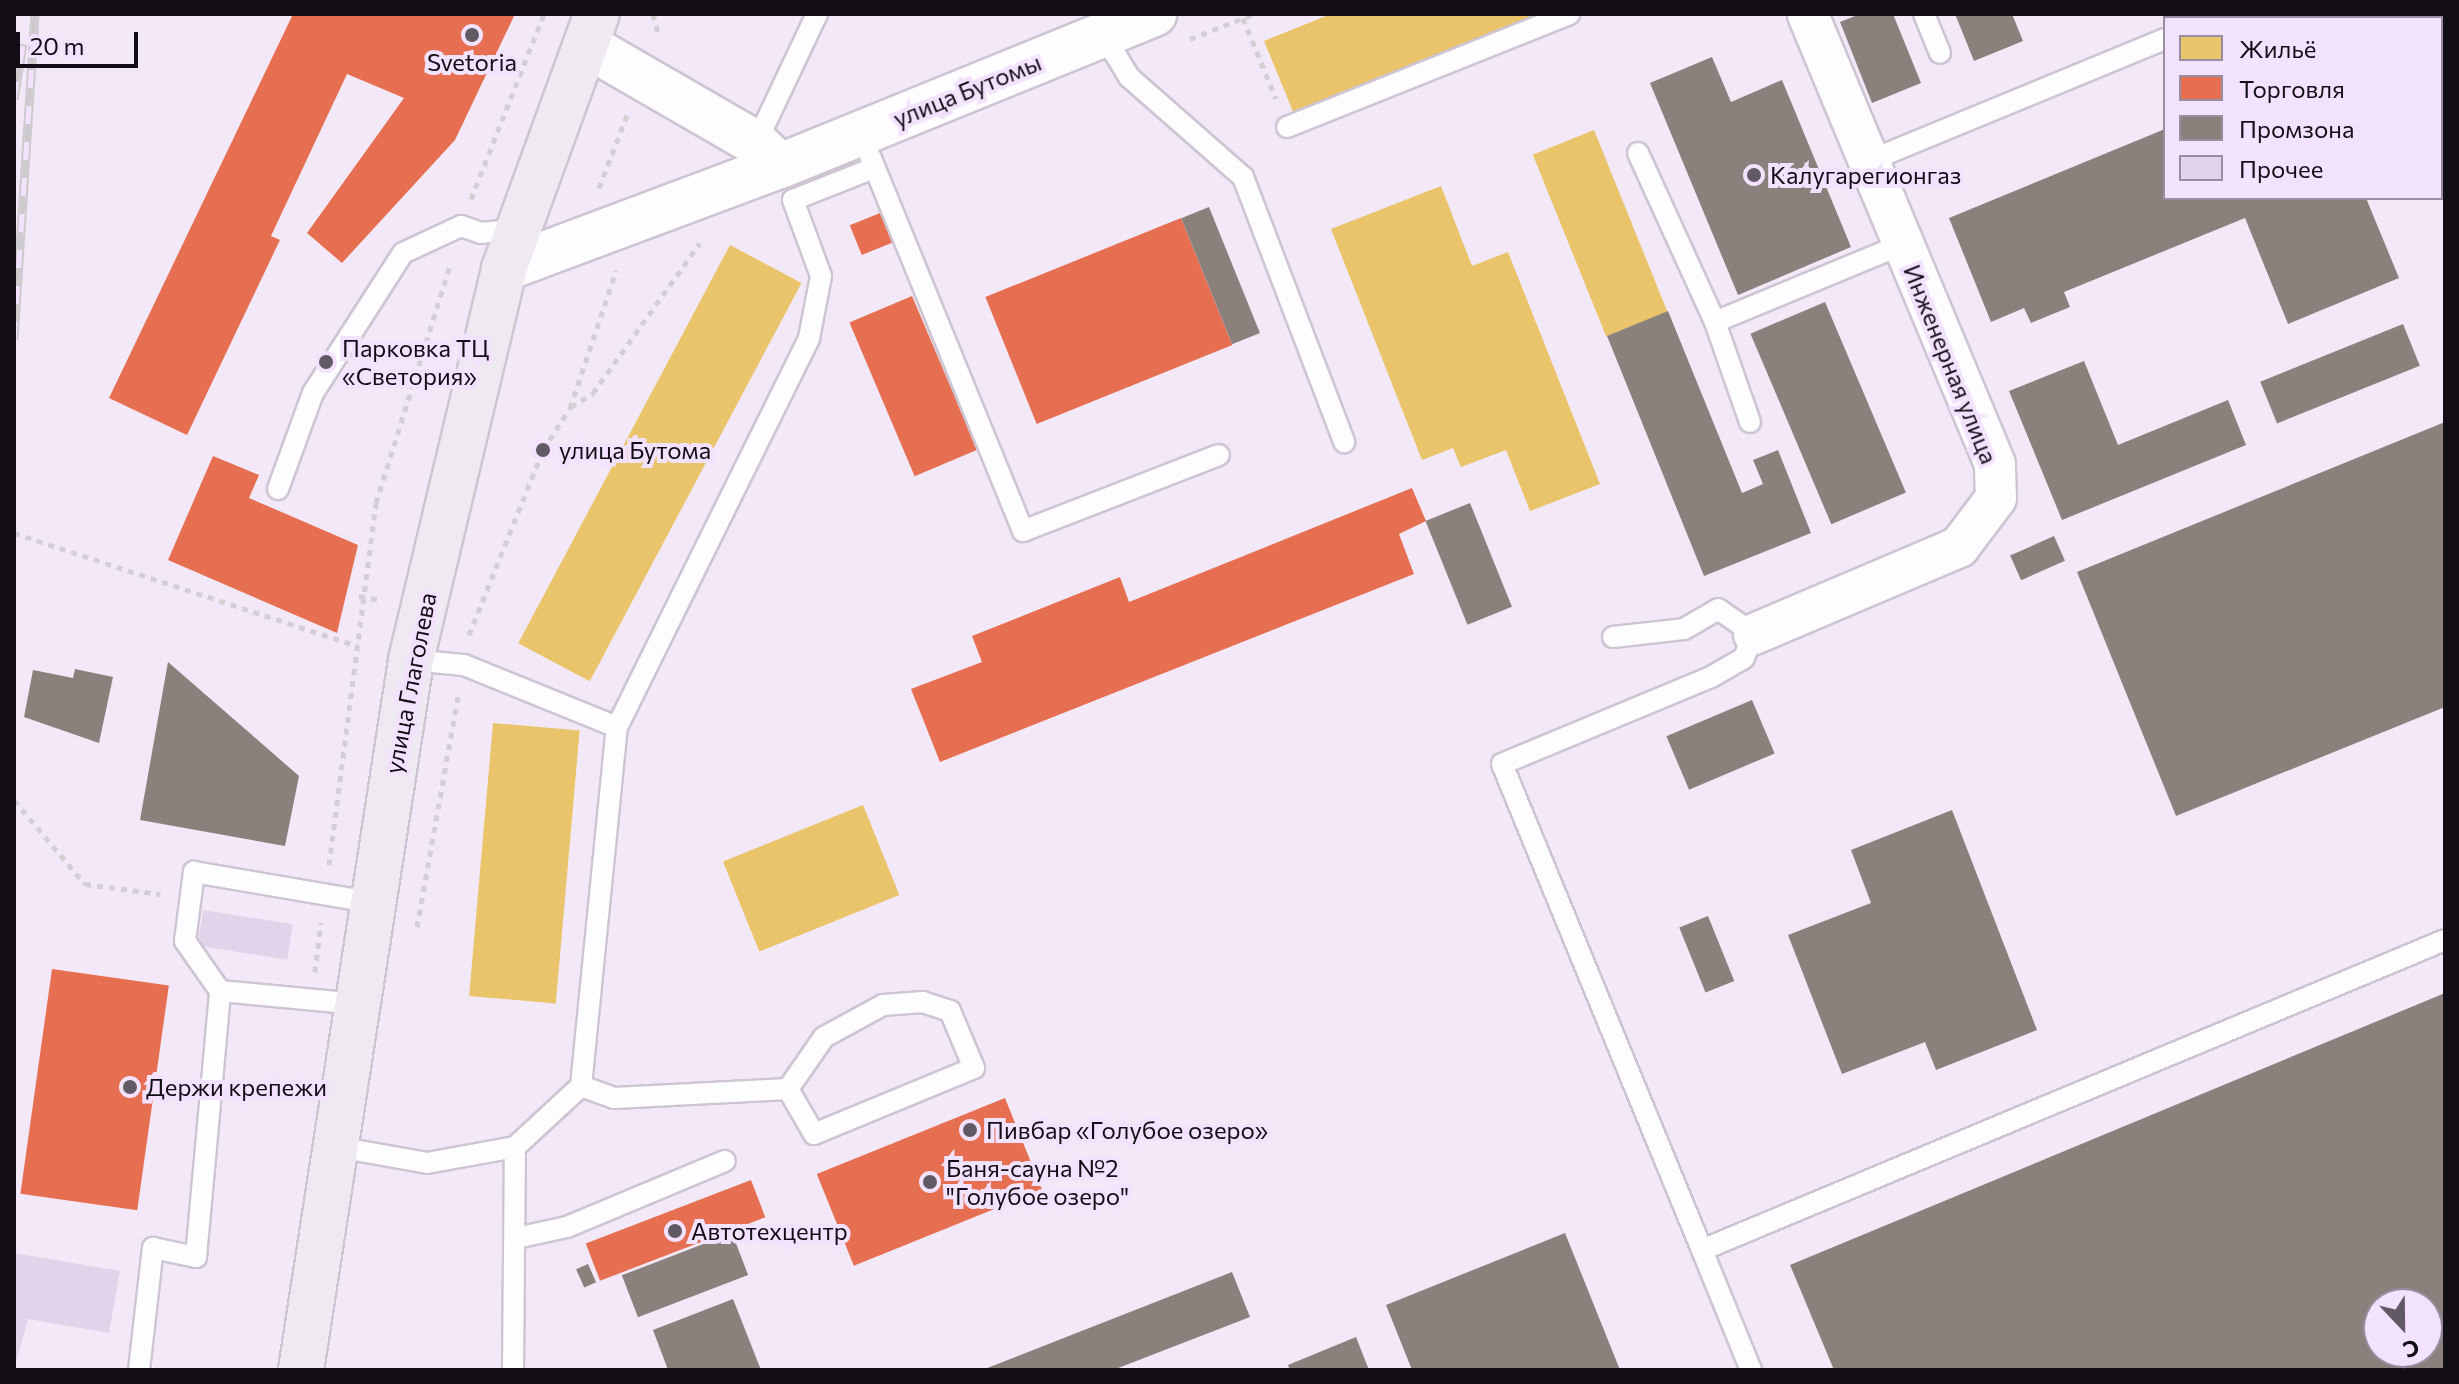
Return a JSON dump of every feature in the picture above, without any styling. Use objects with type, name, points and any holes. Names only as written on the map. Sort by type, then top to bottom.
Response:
[{"type":"main road","name":"улица Глаголева","points":[[301,1370],[332,1146],[358,1004],[370,902],[411,660],[511,249],[592,30]]},
{"type":"street","name":"улица Бутомы","points":[[511,249],[613,230],[776,170],[868,150],[1103,34],[1154,14]]},
{"type":"street","name":"Инженерная улица","points":[[1754,634],[1959,547],[1996,498],[1995,464],[1869,161],[1813,16]]},
{"type":"street","points":[[592,30],[645,76],[776,170]]},
{"type":"lane","points":[[332,1146],[427,1163],[515,1147],[581,1086],[617,727],[809,338],[821,276],[776,170],[817,14]]},
{"type":"lane","points":[[1287,127],[1569,14]]},
{"type":"lane","points":[[1924,14],[1940,53]]},
{"type":"lane","points":[[1103,34],[1129,77],[1243,177],[1344,442]]},
{"type":"lane","points":[[1869,161],[2163,40]]},
{"type":"lane","points":[[868,150],[1023,531],[1219,455]]},
{"type":"lane","points":[[1638,153],[1715,322],[1750,422]]},
{"type":"lane","points":[[278,489],[313,393],[403,253],[461,226],[511,249]]},
{"type":"lane","points":[[1715,322],[1903,244]]},
{"type":"lane","points":[[1613,637],[1684,629],[1718,609],[1754,634],[1744,658],[1711,677],[1502,764],[1751,1370]]},
{"type":"lane","points":[[411,660],[464,665],[617,727]]},
{"type":"lane","points":[[139,1370],[153,1248],[196,1257],[220,991],[185,941],[194,872],[370,902]]},
{"type":"lane","points":[[1702,1250],[2445,940]]},
{"type":"lane","points":[[220,991],[358,1004]]},
{"type":"lane","points":[[923,1002],[950,1011],[974,1068],[814,1134],[788,1089],[824,1037],[883,1005],[923,1002]]},
{"type":"lane","points":[[581,1086],[614,1098],[788,1089]]},
{"type":"lane","points":[[513,1370],[515,1147]]},
{"type":"lane","points":[[516,1238],[567,1227],[725,1161]]},
{"type":"path","points":[[328,875],[358,646],[359,596],[376,503],[461,226],[544,14]]},
{"type":"path","points":[[414,942],[473,616],[543,450],[570,408],[621,259],[598,192],[661,41],[653,14]]},
{"type":"path","points":[[1243,18],[1287,127]]},
{"type":"path","points":[[570,408],[593,393],[705,235],[690,241]]},
{"type":"path","points":[[14,533],[358,646]]},
{"type":"path","points":[[14,800],[85,884],[191,894]]},
{"type":"building: Жильё","points":[[1331,14],[1540,14],[1294,114],[1264,41]]},
{"type":"building: Жильё","points":[[1594,130],[1667,312],[1606,336],[1533,155]]},
{"type":"building: Жильё","points":[[1441,186],[1472,266],[1508,252],[1600,484],[1530,511],[1506,450],[1461,467],[1453,448],[1422,460],[1331,229]]},
{"type":"building: Жильё","points":[[730,245],[802,283],[590,681],[518,643]]},
{"type":"building: Жильё","points":[[493,723],[580,731],[556,1004],[469,996]]},
{"type":"building: Жильё","points":[[863,805],[899,895],[759,952],[723,862]]},
{"type":"building: Торговля","points":[[293,14],[515,14],[455,140],[342,263],[307,233],[404,98],[347,74],[271,236],[280,240],[187,435],[109,398]]},
{"type":"building: Торговля","points":[[885,211],[897,241],[862,255],[850,225]]},
{"type":"building: Торговля","points":[[1181,218],[1232,345],[1037,424],[985,297]]},
{"type":"building: Торговля","points":[[912,296],[977,450],[915,476],[849,323]]},
{"type":"building: Торговля","points":[[213,456],[259,475],[249,498],[358,545],[337,633],[168,560]]},
{"type":"building: Торговля","points":[[1412,488],[1426,521],[1399,534],[1414,574],[940,762],[911,689],[982,662],[972,636],[1120,577],[1129,602]]},
{"type":"building: Торговля","points":[[52,969],[169,985],[137,1210],[20,1194]]},
{"type":"building: Торговля","name":"Баня-сауна №2 \"Голубое озеро\"","points":[[1005,1098],[1042,1190],[854,1266],[817,1174]]},
{"type":"building: Торговля","name":"Автотехцентр","points":[[751,1180],[765,1217],[600,1281],[586,1243]]},
{"type":"building: Промзона","points":[[1860,14],[1893,14],[1921,83],[1872,103],[1840,22]]},
{"type":"building: Промзона","points":[[1955,14],[2012,14],[2023,41],[1974,61]]},
{"type":"building: Промзона","points":[[2417,14],[2445,14],[2445,48],[2443,16]]},
{"type":"building: Промзона","name":"Калугарегионгаз","points":[[1712,57],[1731,102],[1782,80],[1851,247],[1738,295],[1650,83]]},
{"type":"building: Промзона","points":[[2163,130],[2163,200],[2367,200],[2399,278],[2288,324],[2245,218],[2064,292],[2070,307],[2031,323],[2024,308],[1991,322],[1949,218]]},
{"type":"building: Промзона","points":[[1209,207],[1260,333],[1232,344],[1181,218]]},
{"type":"building: Промзона","points":[[1825,302],[1906,493],[1831,524],[1750,334]]},
{"type":"building: Промзона","points":[[1668,311],[1742,493],[1763,484],[1753,460],[1778,450],[1811,533],[1704,576],[1607,336]]},
{"type":"building: Промзона","points":[[2403,324],[2420,366],[2277,423],[2260,382]]},
{"type":"building: Промзона","points":[[2084,361],[2118,445],[2228,400],[2246,445],[2062,520],[2009,391]]},
{"type":"building: Промзона","points":[[2445,422],[2445,707],[2176,816],[2077,572]]},
{"type":"building: Промзона","points":[[1470,503],[1512,607],[1467,625],[1425,521]]},
{"type":"building: Промзона","points":[[2054,536],[2065,561],[2021,580],[2010,556]]},
{"type":"building: Промзона","points":[[168,662],[299,776],[285,846],[140,820]]},
{"type":"building: Промзона","points":[[75,669],[113,677],[99,743],[24,717],[33,670],[73,678]]},
{"type":"building: Промзона","points":[[1752,700],[1775,753],[1689,790],[1666,736]]},
{"type":"building: Промзона","points":[[1952,810],[2037,1030],[1936,1070],[1925,1042],[1842,1074],[1788,935],[1871,903],[1851,850]]},
{"type":"building: Промзона","points":[[1708,916],[1734,981],[1705,993],[1679,928]]},
{"type":"building: Промзона","points":[[2445,993],[2445,1370],[1834,1370],[1790,1265]]},
{"type":"building: Промзона","points":[[732,1233],[748,1275],[638,1317],[622,1275]]},
{"type":"building: Промзона","points":[[1565,1233],[1620,1370],[1412,1370],[1386,1305]]},
{"type":"building: Промзона","points":[[588,1264],[596,1282],[584,1288],[576,1269]]},
{"type":"building: Промзона","points":[[1232,1272],[1250,1317],[1113,1370],[982,1370]]},
{"type":"building: Промзона","points":[[733,1299],[761,1370],[668,1370],[653,1330]]},
{"type":"building: Промзона","points":[[1356,1337],[1369,1370],[1290,1370],[1288,1365]]},
{"type":"building: Прочее","points":[[203,910],[293,924],[287,960],[197,946]]},
{"type":"building: Прочее","points":[[14,1253],[120,1271],[109,1333],[28,1319],[14,1370]]},
{"type":"railway","points":[[14,339],[35,14]]},
{"type":"railway","points":[[14,99],[23,44]]},
{"type":"place","name":"Svetoria","points":[[472,35]]},
{"type":"place","name":"Калугарегионгаз","points":[[1754,175]]},
{"type":"place","name":"Парковка ТЦ «Светория»","points":[[326,362]]},
{"type":"place","name":"улица Бутома","points":[[543,450]]},
{"type":"place","name":"Держи крепежи","points":[[130,1087]]},
{"type":"place","name":"Пивбар «Голубое озеро»","points":[[970,1130]]},
{"type":"place","name":"Баня-сауна №2 \"Голубое озеро\"","points":[[930,1182]]},
{"type":"place","name":"Автотехцентр","points":[[675,1231]]}]
